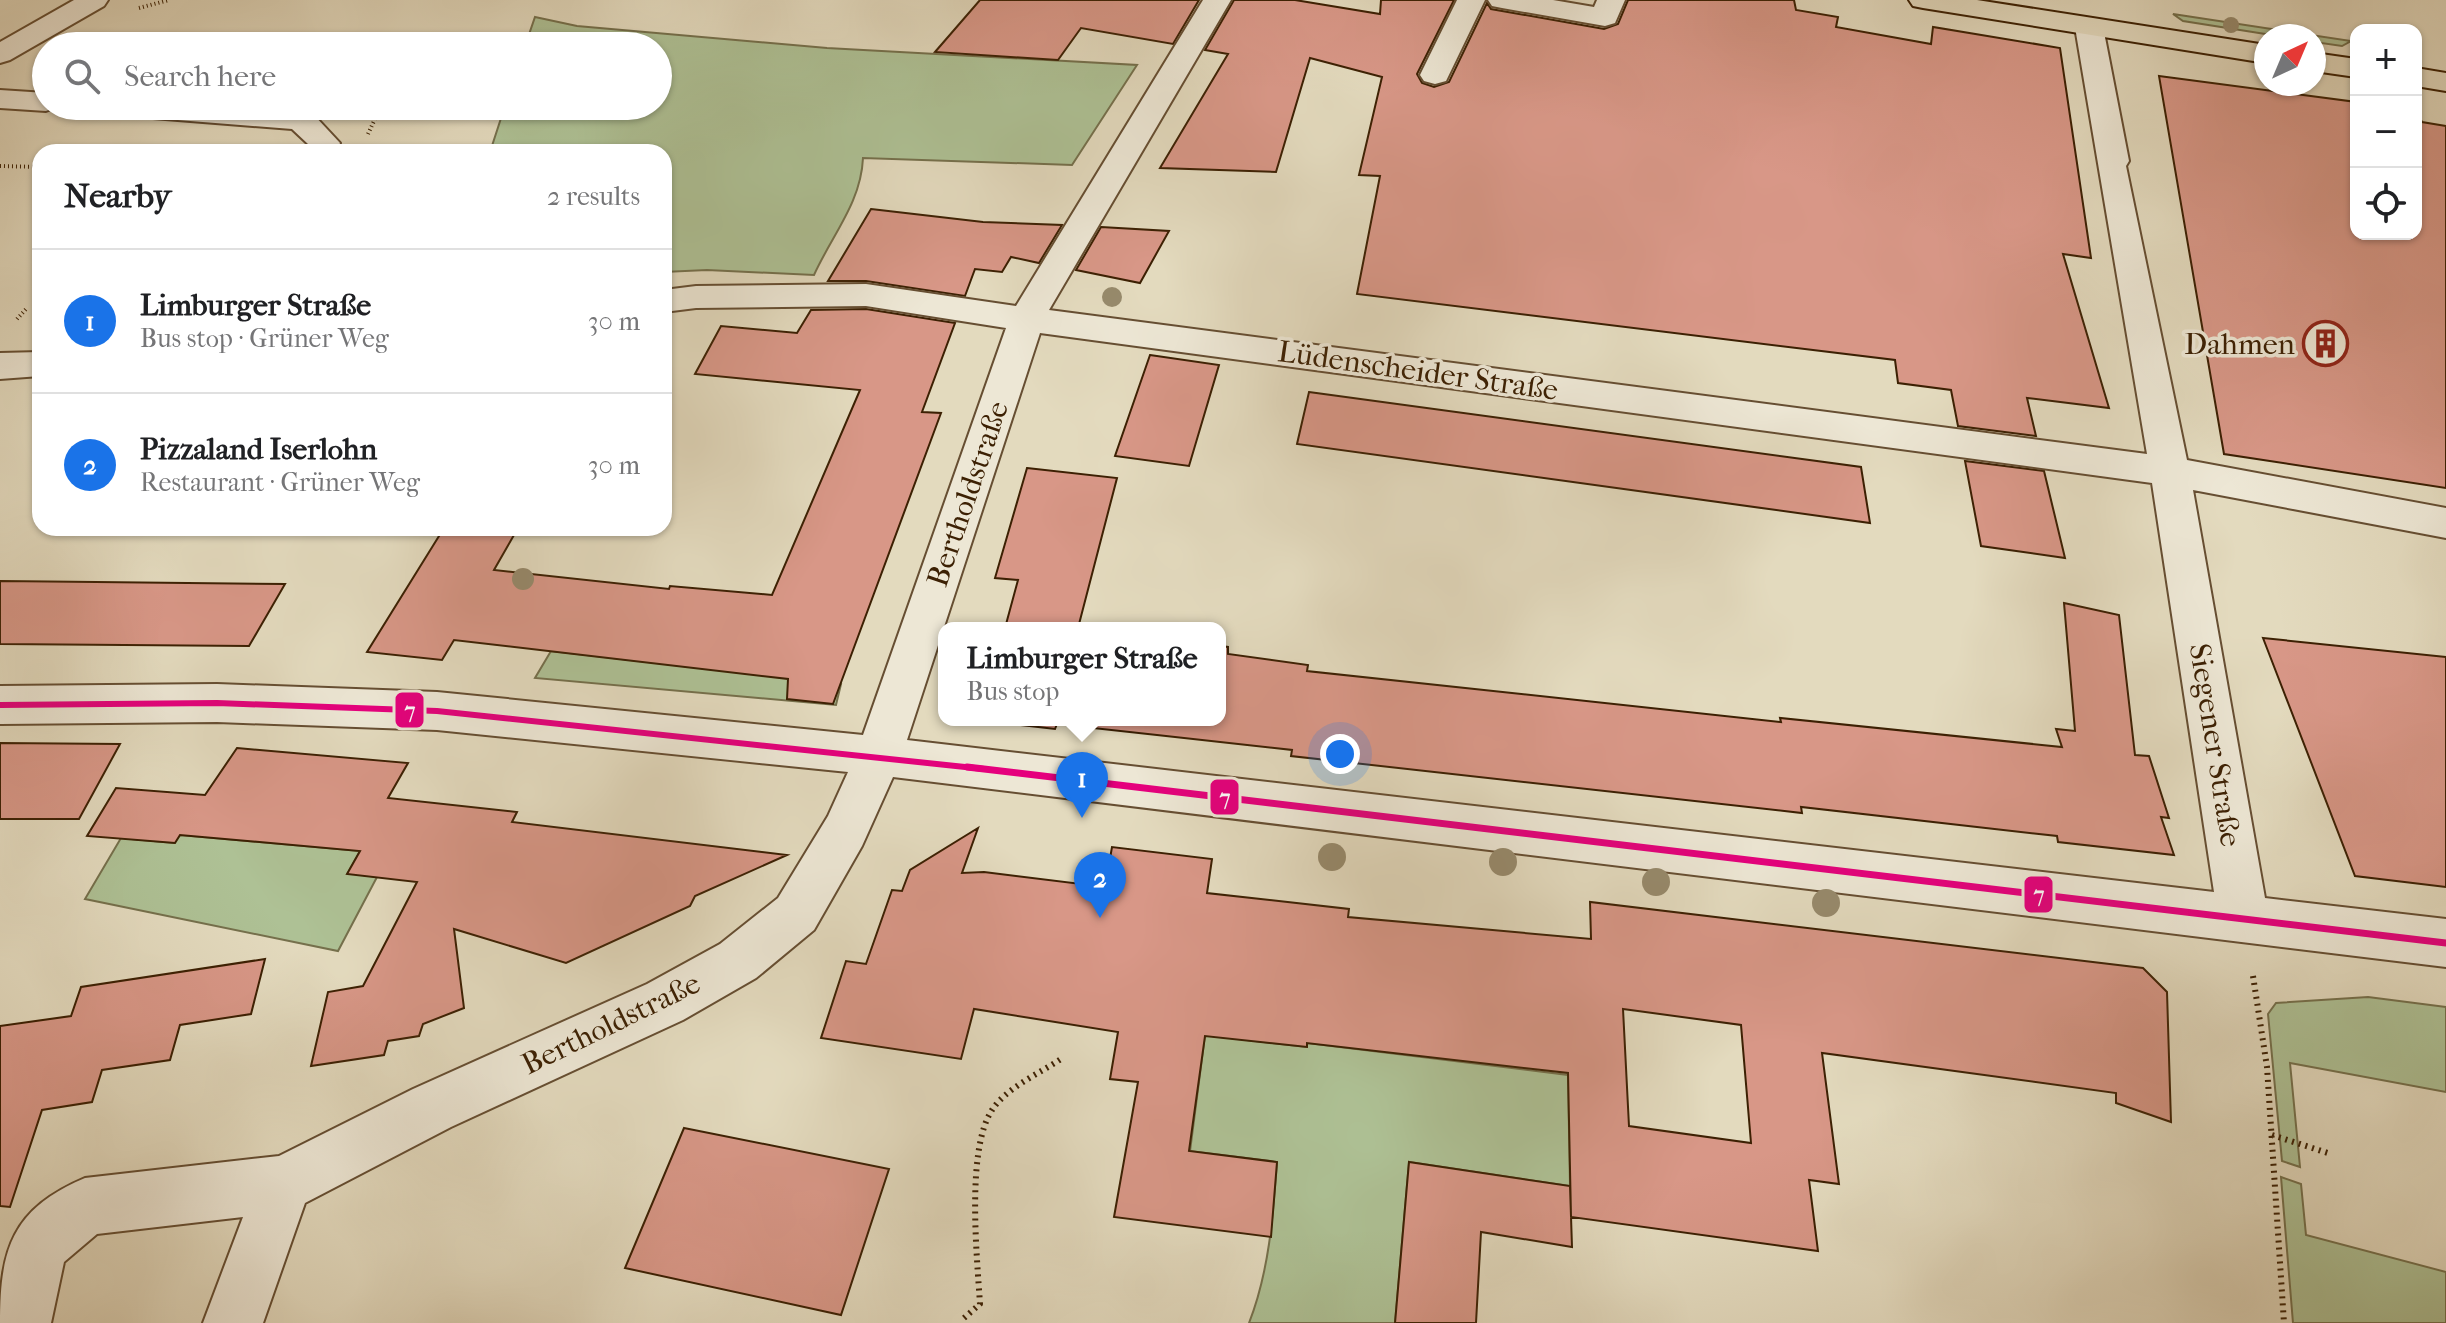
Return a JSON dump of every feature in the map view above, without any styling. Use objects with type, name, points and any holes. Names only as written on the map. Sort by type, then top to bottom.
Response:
[{"type":"main road","points":[[1923,0],[2254,52]]},
{"type":"main road","points":[[2326,64],[2350,67]]},
{"type":"main road","points":[[2422,78],[2446,82]]},
{"type":"street","points":[[38,32],[94,0]]},
{"type":"street","name":"Bertholdstraße","points":[[21,1323],[38,1246],[85,1207],[284,1184],[432,1108],[665,1002],[738,961],[796,914],[845,831],[879,756],[1027,319],[1048,278],[1217,0]]},
{"type":"street","points":[[1435,75],[1471,0]]},
{"type":"street","points":[[1502,0],[1605,17],[1611,0]]},
{"type":"street","name":"Siegener Straße","points":[[2089,27],[2170,471],[2243,916]]},
{"type":"street","points":[[0,54],[32,36]]},
{"type":"street","points":[[0,99],[32,101]]},
{"type":"street","points":[[295,120],[302,121],[324,144]]},
{"type":"street","name":"Lüdenscheider Straße","points":[[672,300],[866,295],[2170,471],[2446,523]]},
{"type":"street","points":[[0,366],[32,364]]},
{"type":"street","points":[[0,705],[217,703],[437,711],[879,756],[2243,916],[2446,943]]},
{"type":"street","points":[[233,1323],[284,1184]]},
{"type":"path","points":[[141,0],[146,6]]},
{"type":"path","points":[[0,166],[32,167]]},
{"type":"path","points":[[2243,916],[2267,1067],[2284,1323]]},
{"type":"path","points":[[964,1318],[980,1304],[974,1219],[984,1132],[992,1109],[1061,1059]]},
{"type":"path","points":[[2272,1135],[2331,1154]]},
{"type":"green space","points":[[2173,14],[2254,26],[2254,32],[2183,21]]},
{"type":"green space","points":[[535,17],[577,26],[645,32],[530,32]]},
{"type":"green space","points":[[672,34],[827,48],[1137,65],[1072,165],[863,158],[857,190],[814,275],[707,270],[672,272],[672,144],[493,144],[500,120],[672,120]]},
{"type":"green space","points":[[2326,37],[2350,41],[2342,46],[2326,44]]},
{"type":"green space","points":[[551,651],[841,684],[836,705],[535,678]]},
{"type":"green space","points":[[180,835],[360,851],[348,873],[377,877],[338,951],[85,899],[121,838],[174,843]]},
{"type":"green space","points":[[2368,997],[2446,1007],[2446,1092],[2290,1063],[2300,1167],[2282,1161],[2268,1014],[2276,1003]]},
{"type":"green space","points":[[1205,1035],[1306,1047],[1307,1043],[1568,1075],[1570,1186],[1409,1162],[1395,1323],[1249,1323],[1266,1264],[1277,1162],[1190,1151]]},
{"type":"green space","points":[[2281,1177],[2301,1184],[2306,1235],[2446,1272],[2446,1323],[2293,1323]]},
{"type":"building","points":[[980,0],[1199,0],[1173,44],[1081,28],[1058,60],[935,52]]},
{"type":"building","points":[[1234,0],[1295,0],[1380,14],[1381,0],[1454,0],[1417,74],[1422,83],[1434,87],[1449,82],[1487,3],[1491,9],[1604,29],[1618,24],[1628,0],[1794,0],[1796,10],[1838,17],[1836,27],[1931,44],[1933,27],[2060,48],[2091,258],[2063,254],[2109,408],[2027,398],[2036,436],[1958,426],[1951,390],[1898,383],[1895,360],[1357,294],[1380,176],[1359,175],[1382,77],[1310,58],[1276,172],[1160,168],[1228,54],[1205,50]]},
{"type":"building","name":"Dahmen","points":[[2159,76],[2254,89],[2254,96],[2311,96],[2350,101],[2350,240],[2422,240],[2422,122],[2446,126],[2446,488],[2224,454]]},
{"type":"building","points":[[871,209],[983,222],[1062,225],[1039,263],[1011,257],[1002,272],[975,269],[965,296],[866,281],[828,281]]},
{"type":"building","points":[[1101,227],[1169,231],[1140,283],[1076,270]]},
{"type":"building","points":[[866,309],[955,323],[922,412],[941,413],[833,704],[787,699],[788,679],[454,640],[442,660],[367,652],[439,536],[513,536],[494,570],[669,589],[670,586],[772,595],[860,390],[695,374],[721,326],[797,333],[811,310]]},
{"type":"building","points":[[1150,355],[1219,365],[1189,466],[1115,456]]},
{"type":"building","points":[[1309,392],[1861,467],[1870,523],[1297,444]]},
{"type":"building","points":[[1965,461],[2044,471],[2065,558],[1981,546]]},
{"type":"building","points":[[1027,468],[1117,478],[1080,622],[1007,622],[1018,580],[995,578]]},
{"type":"building","points":[[0,581],[285,584],[249,646],[0,644]]},
{"type":"building","points":[[2064,603],[2119,615],[2135,755],[2149,756],[2169,818],[2161,817],[2174,855],[2058,842],[2057,836],[1801,807],[1802,813],[1291,756],[1292,750],[1075,726],[1226,726],[1226,647],[1228,654],[1308,665],[1307,671],[1781,722],[1780,718],[2062,747],[2056,729],[2075,731]]},
{"type":"building","points":[[2263,638],[2446,657],[2446,887],[2355,876]]},
{"type":"building","points":[[0,743],[120,744],[79,819],[0,819]]},
{"type":"building","points":[[237,748],[408,763],[388,798],[517,812],[512,822],[787,855],[695,896],[690,906],[566,963],[454,929],[464,1008],[423,1024],[419,1036],[388,1041],[384,1055],[311,1066],[328,992],[363,986],[417,882],[347,874],[360,851],[180,835],[175,843],[87,836],[116,788],[205,795]]},
{"type":"building","points":[[978,828],[962,873],[984,872],[1105,887],[1112,847],[1212,859],[1207,893],[1349,909],[1348,917],[1591,939],[1590,902],[2143,968],[2167,992],[2171,1122],[2116,1103],[2116,1093],[1822,1053],[1839,1184],[1809,1180],[1818,1251],[1571,1217],[1568,1073],[1307,1043],[1307,1047],[1205,1036],[1189,1151],[1277,1162],[1271,1237],[1114,1217],[1138,1082],[1110,1079],[1118,1032],[974,1009],[961,1059],[821,1038],[846,961],[866,964],[892,890],[902,891],[910,870]],"holes":[[[1623,1009],[1741,1025],[1751,1143],[1629,1126]]]},
{"type":"building","points":[[265,959],[251,1014],[180,1025],[170,1060],[102,1070],[92,1102],[42,1110],[10,1207],[0,1206],[0,1026],[71,1016],[81,987]]},
{"type":"building","points":[[684,1128],[889,1169],[841,1315],[625,1268]]},
{"type":"building","points":[[1409,1162],[1570,1186],[1572,1247],[1481,1232],[1476,1323],[1395,1323]]},
{"type":"transit line","name":"7","points":[[0,705],[217,703],[437,711],[879,756],[2446,943]]},
{"type":"place","name":"Dahmen","points":[[2326,344]]},
{"type":"place","name":"Limburger Straße","points":[[1082,818]]},
{"type":"place","name":"Pizzaland Iserlohn","points":[[1100,918]]}]
